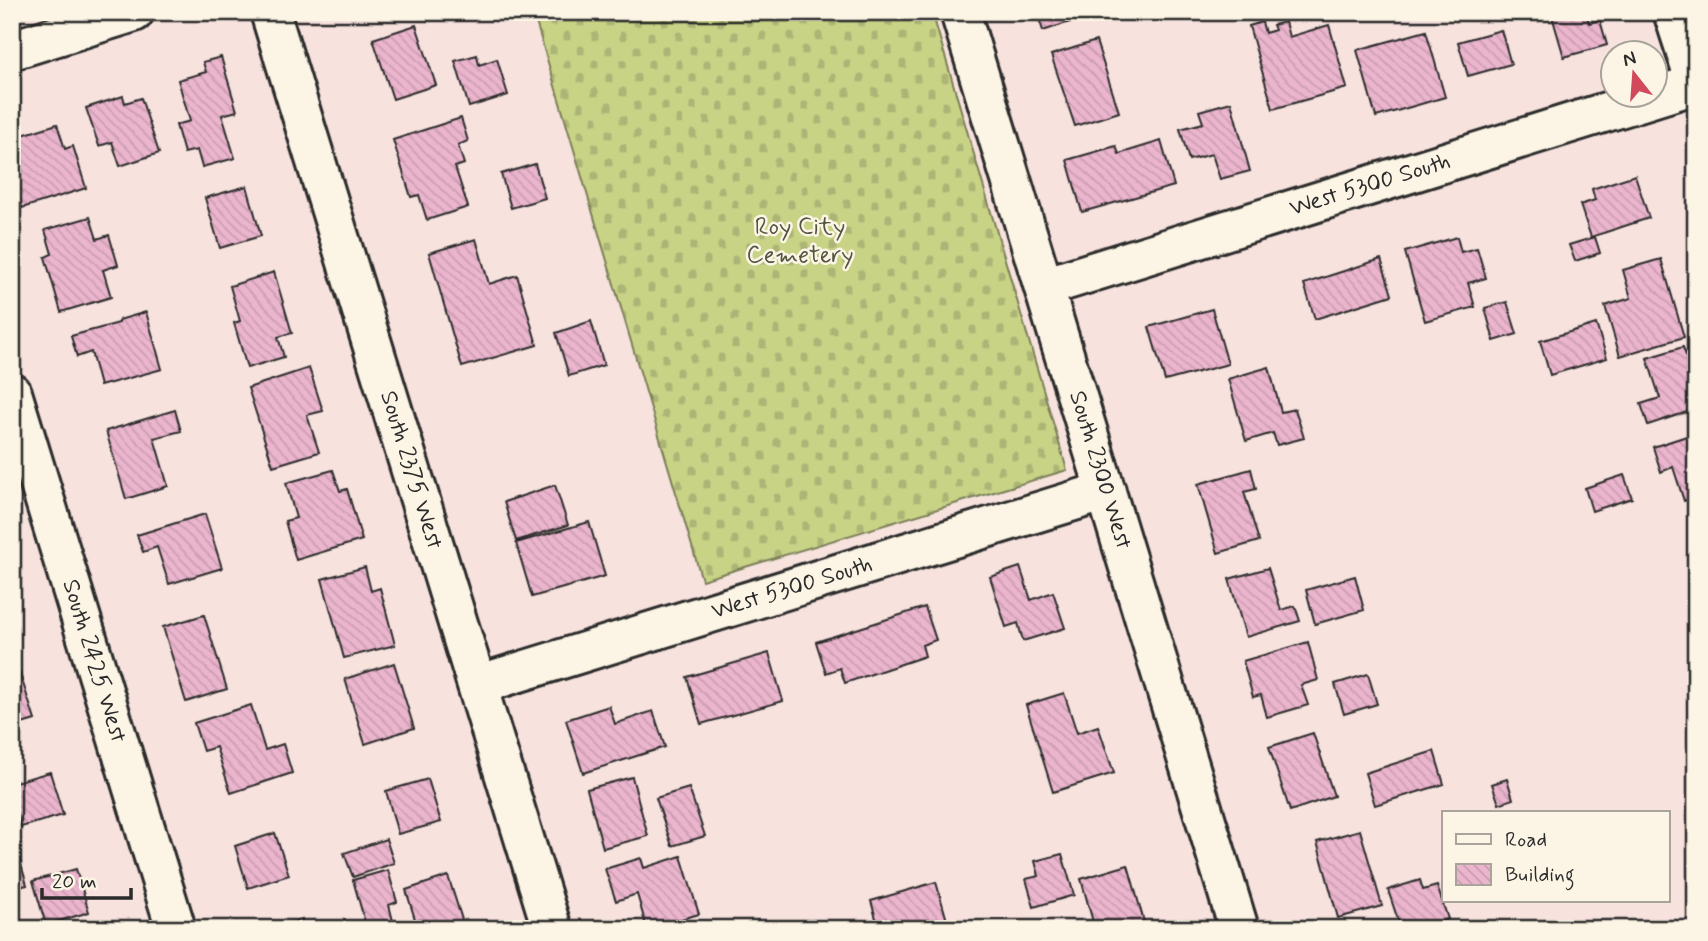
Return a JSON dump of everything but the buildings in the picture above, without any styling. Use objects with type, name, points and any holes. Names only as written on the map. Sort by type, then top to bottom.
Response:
[{"type":"street","points":[[12,50],[134,12]]},
{"type":"street","name":"South 2375 West","points":[[270,12],[552,929]]},
{"type":"street","name":"South 2300 West","points":[[960,12],[1239,929]]},
{"type":"street","points":[[1673,12],[1696,83]]},
{"type":"street","name":"West 5300 South","points":[[1044,287],[1696,83]]},
{"type":"street","name":"South 2425 West","points":[[12,393],[176,929]]},
{"type":"street","name":"West 5300 South","points":[[477,685],[1106,491]]},
{"type":"green space","name":"Roy City Cemetery","points":[[533,12],[932,12],[1067,470],[702,580]]}]
